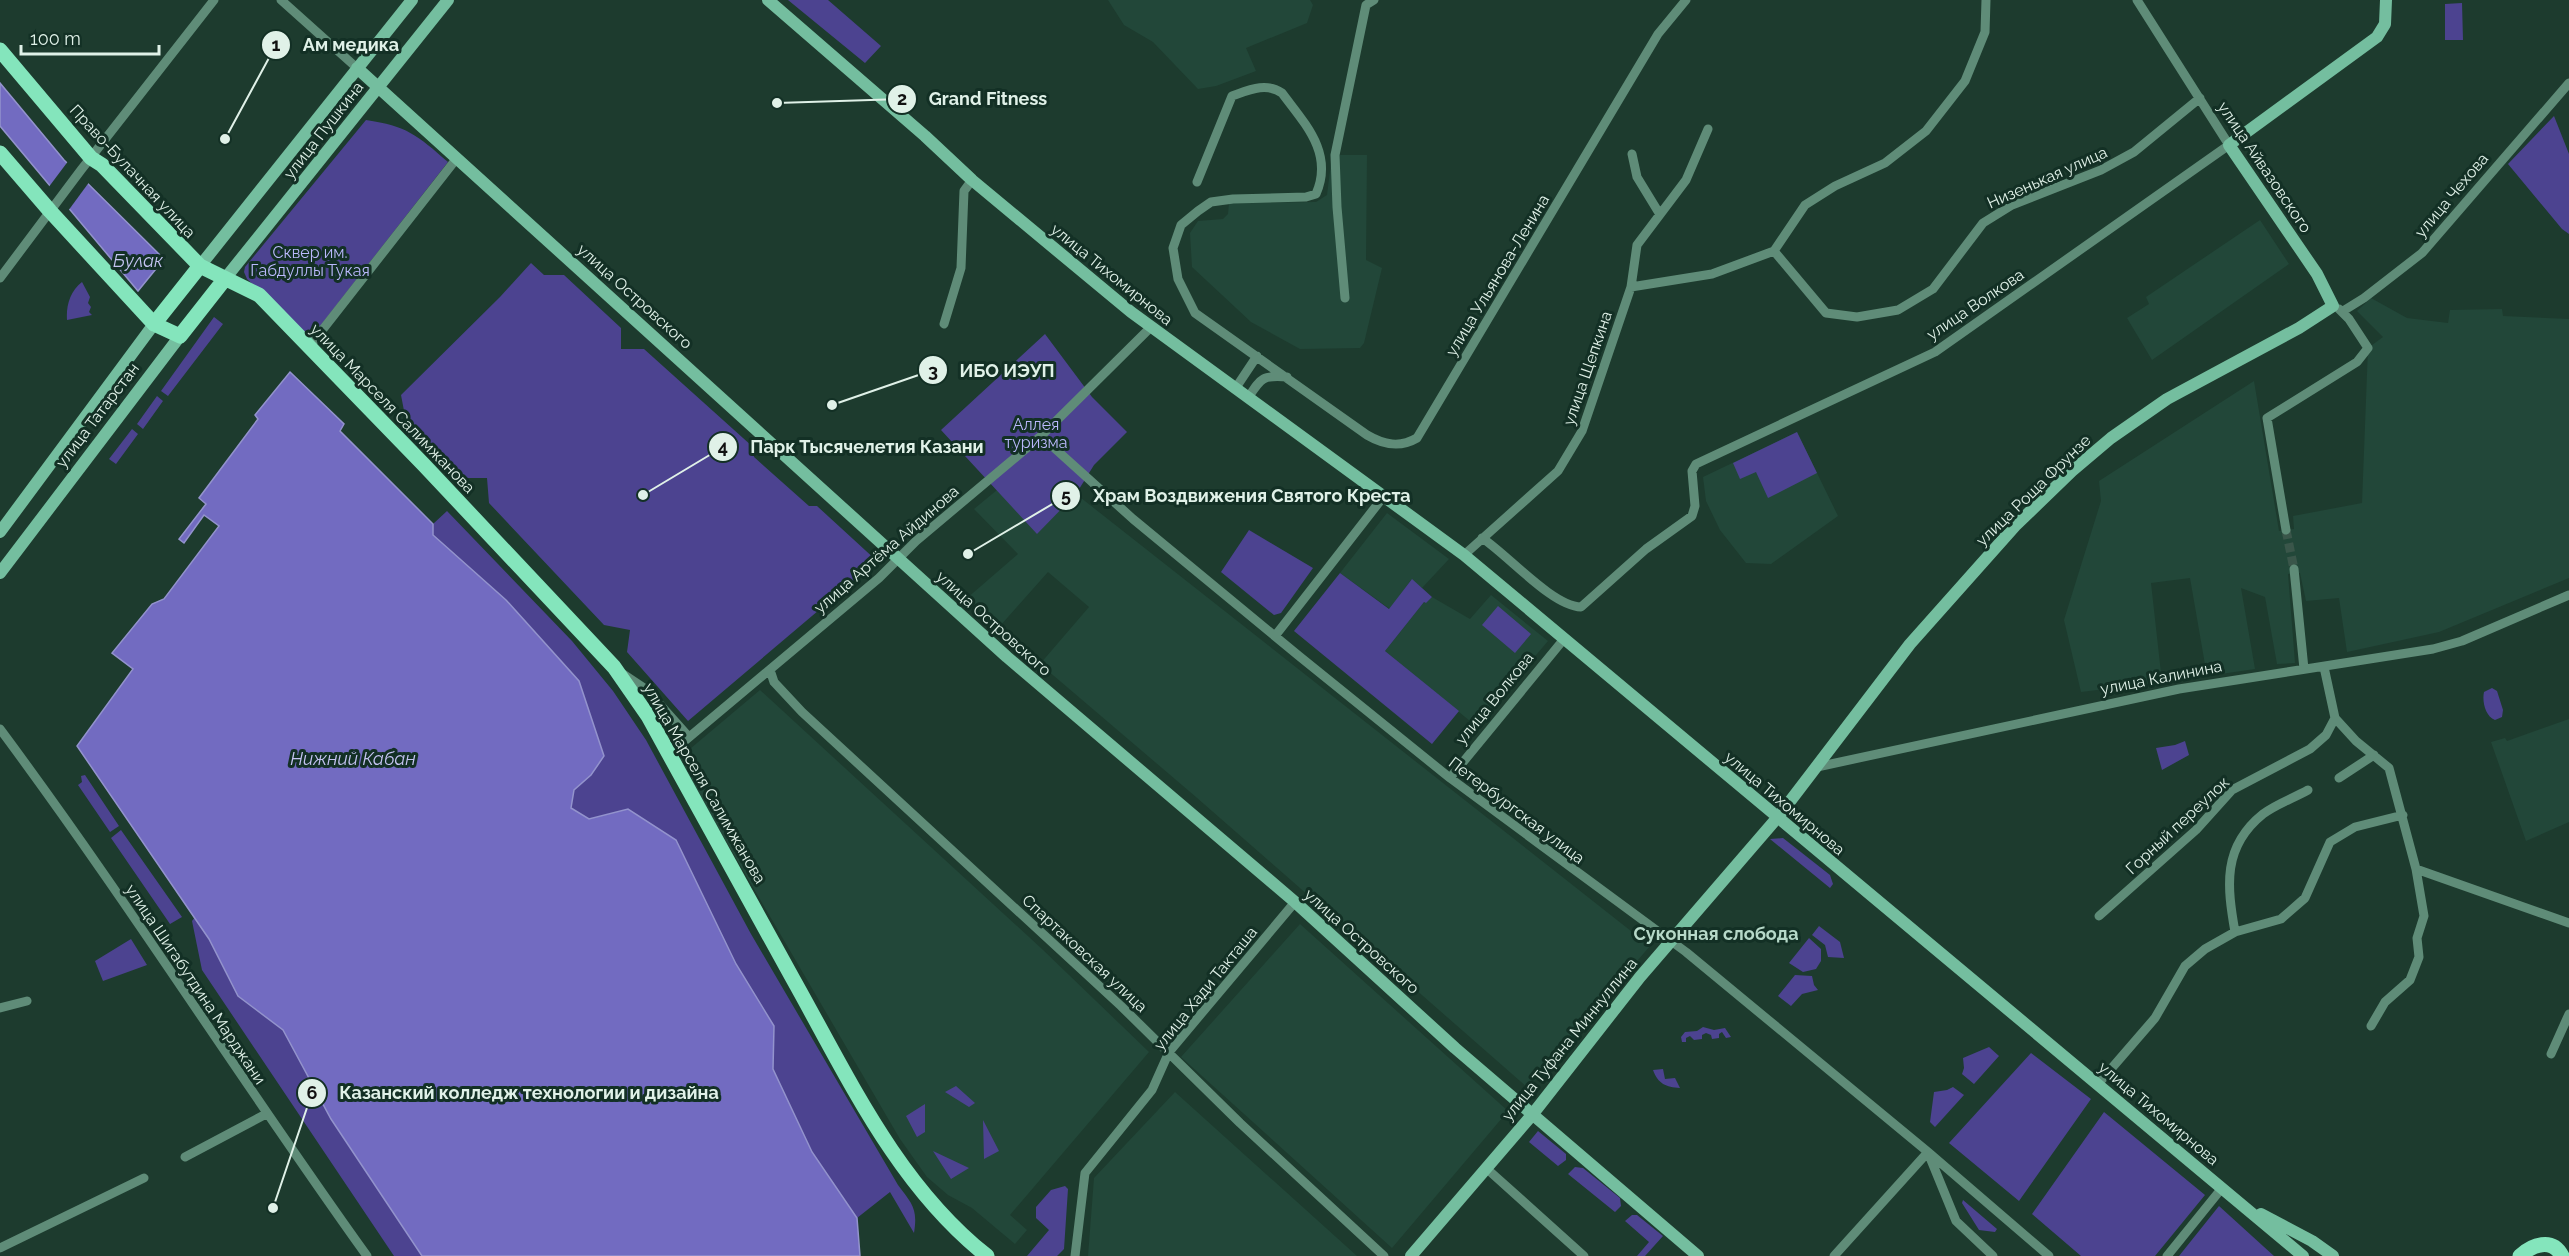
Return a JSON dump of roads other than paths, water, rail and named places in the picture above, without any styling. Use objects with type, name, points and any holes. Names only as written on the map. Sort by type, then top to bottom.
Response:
[{"type":"main road","name":"улица Пушкина","points":[[200,266],[412,0]]},
{"type":"main road","name":"улица Пушкина","points":[[224,280],[448,0]]},
{"type":"main road","name":"улица Тихомирнова","points":[[768,0],[925,136],[972,180],[1152,327],[1464,555],[1778,817],[1846,877],[2303,1256]]},
{"type":"main road","name":"улица Волкова","points":[[2229,145],[2377,36],[2385,24],[2386,0]]},
{"type":"main road","name":"Право-Булачная улица","points":[[0,50],[86,164],[102,165],[200,266],[224,280]]},
{"type":"main road","name":"улица Островского","points":[[357,68],[1016,665],[1295,902],[1532,1115],[1698,1256]]},
{"type":"main road","name":"улица Айвазовского","points":[[2229,145],[2317,274],[2338,309]]},
{"type":"main road","points":[[0,153],[53,207],[154,324],[180,336]]},
{"type":"main road","name":"улица Татарстан","points":[[0,532],[154,324],[200,266]]},
{"type":"main road","name":"улица Татарстан","points":[[0,573],[224,280]]},
{"type":"main road","name":"улица Марселя Салимжанова","points":[[224,280],[260,296],[614,667],[633,692],[669,754],[849,1079],[889,1146],[932,1204],[987,1256]]},
{"type":"main road","points":[[224,280],[248,298],[416,470],[616,684],[633,710],[869,1131],[928,1214],[970,1256]]},
{"type":"main road","name":"улица Роща Фрунзе","points":[[1817,767],[1910,644],[2015,526],[2072,471],[2111,438],[2167,399],[2338,309]]},
{"type":"main road","points":[[1778,817],[1817,767]]},
{"type":"main road","name":"улица Туфана Миннуллина","points":[[1411,1256],[1532,1115],[1640,977],[1778,817]]},
{"type":"main road","points":[[2242,1204],[2312,1241],[2333,1256]]},
{"type":"main road","points":[[2520,1256],[2533,1246],[2541,1244],[2553,1246],[2562,1256]]},
{"type":"street","points":[[0,278],[214,0]]},
{"type":"street","name":"улица Островского","points":[[281,0],[357,68]]},
{"type":"street","points":[[1345,298],[1335,156],[1366,5],[1374,0]]},
{"type":"street","name":"улица Ульянова-Ленина","points":[[1257,356],[1383,444],[1407,444],[1418,438],[1659,34],[1685,0]]},
{"type":"street","points":[[1631,287],[1712,274],[1774,251],[1805,206],[1834,186],[1886,163],[1926,131],[1965,81],[1985,32],[1986,0]]},
{"type":"street","name":"улица Айвазовского","points":[[2137,0],[2229,145]]},
{"type":"street","name":"улица Чехова","points":[[2338,309],[2364,298],[2422,253],[2569,83]]},
{"type":"street","name":"улица Тихомирнова","points":[[1197,182],[1232,96],[1260,87],[1274,87],[1282,93],[1316,139],[1322,163],[1322,180],[1316,195],[1211,202],[1181,225],[1173,248],[1178,279],[1195,313],[1257,356]]},
{"type":"street","name":"Низенькая улица","points":[[1774,251],[1826,313],[1857,317],[1899,310],[1933,289],[1983,223],[2012,206],[2101,170],[2134,152],[2200,98]]},
{"type":"street","name":"улица Щепкина","points":[[1464,555],[1558,471],[1582,431],[1631,287],[1637,245],[1686,180],[1708,129]]},
{"type":"street","name":"улица Волкова","points":[[1482,538],[1569,607],[1581,607],[1646,549],[1692,516],[1695,506],[1692,471],[1696,464],[1935,352],[2229,145]]},
{"type":"street","points":[[1632,154],[1637,177],[1659,213]]},
{"type":"street","points":[[309,347],[457,158]]},
{"type":"street","points":[[945,324],[961,268],[964,191],[972,180]]},
{"type":"street","name":"улица Айвазовского","points":[[2286,530],[2267,418],[2358,362],[2368,348],[2338,309]]},
{"type":"street","name":"улица Артёма Айдинова","points":[[669,754],[879,578],[897,559],[1041,436],[1152,327]]},
{"type":"street","points":[[1235,388],[1257,356]]},
{"type":"street","points":[[1248,398],[1261,378],[1287,377]]},
{"type":"street","name":"Петербургская улица","points":[[1041,436],[1133,519],[1275,636],[1450,778],[1671,941],[1928,1152],[2049,1256]]},
{"type":"street","points":[[1275,636],[1384,496]]},
{"type":"street","points":[[2294,569],[2304,669]]},
{"type":"street","name":"улица Калинина","points":[[1817,767],[2150,695],[2229,680],[2324,667],[2450,645],[2569,595]]},
{"type":"street","name":"улица Волкова","points":[[1450,778],[1564,639]]},
{"type":"street","points":[[614,667],[647,690],[688,736]]},
{"type":"street","points":[[2324,667],[2335,718],[2356,741],[2389,768],[2416,868],[2424,916],[2417,938],[2419,957],[2410,980],[2385,1002],[2371,1026]]},
{"type":"street","name":"Спартаковская улица","points":[[771,670],[774,682],[802,712],[1169,1052],[1248,1131],[1384,1256]]},
{"type":"street","name":"Горный переулок","points":[[2098,916],[2196,830],[2232,790],[2310,749],[2326,735],[2335,718]]},
{"type":"street","name":"улица Шигабутдина Марджани","points":[[0,729],[168,965],[266,1114],[367,1256]]},
{"type":"street","points":[[2339,778],[2374,755]]},
{"type":"street","points":[[2235,932],[2228,888],[2233,858],[2246,830],[2265,813],[2308,790]]},
{"type":"street","points":[[2098,1084],[2155,1018],[2185,966],[2205,949],[2235,932],[2280,919],[2305,898],[2330,842],[2355,827],[2403,815]]},
{"type":"street","points":[[2416,868],[2569,923]]},
{"type":"street","name":"улица Хади Такташа","points":[[1076,1256],[1085,1173],[1152,1090],[1169,1052],[1295,902]]},
{"type":"street","points":[[0,1008],[27,1001]]},
{"type":"street","points":[[2551,1054],[2569,1014]]},
{"type":"street","points":[[185,1157],[266,1114]]},
{"type":"street","points":[[1834,1256],[1928,1152]]},
{"type":"street","name":"Петербургская улица","points":[[1928,1152],[1956,1221],[1993,1256]]},
{"type":"street","points":[[1486,1168],[1584,1256]]},
{"type":"street","points":[[0,1248],[144,1178]]},
{"type":"street","points":[[2167,1256],[2222,1188]]},
{"type":"water","name":"Булак","points":[[0,83],[64,160],[164,259],[138,291],[0,126]]},
{"type":"water","name":"Нижний Кабан","points":[[290,372],[344,424],[340,431],[433,524],[433,535],[506,600],[579,681],[604,756],[591,775],[574,790],[571,808],[589,819],[628,809],[676,840],[736,964],[774,1026],[773,1069],[812,1152],[857,1218],[860,1256],[422,1256],[331,1119],[283,1030],[238,996],[209,939],[77,746],[133,669],[112,653],[152,604],[164,599],[219,526],[204,515],[184,543],[179,539],[206,504],[199,498],[258,419],[255,415]]},
{"type":"tunnel","points":[[2286,530],[2294,569]]},
{"type":"place","name":"Grand Fitness","points":[[777,103]]},
{"type":"place","name":"Ам медика","points":[[225,139]]},
{"type":"place","name":"ИБО ИЭУП","points":[[832,405]]},
{"type":"place","name":"Парк Тысячелетия Казани","points":[[643,495]]},
{"type":"place","name":"Храм Воздвижения Святого Креста","points":[[968,554]]},
{"type":"place","name":"Казанский колледж технологии и дизайна","points":[[273,1208]]},
{"type":"district","name":"Суконная слобода","points":[[1716,934]]},
{"type":"park label","name":"Сквер им. Габдуллы Тукая","points":[[310,261]]},
{"type":"park label","name":"Аллея туризма","points":[[1036,433]]}]
